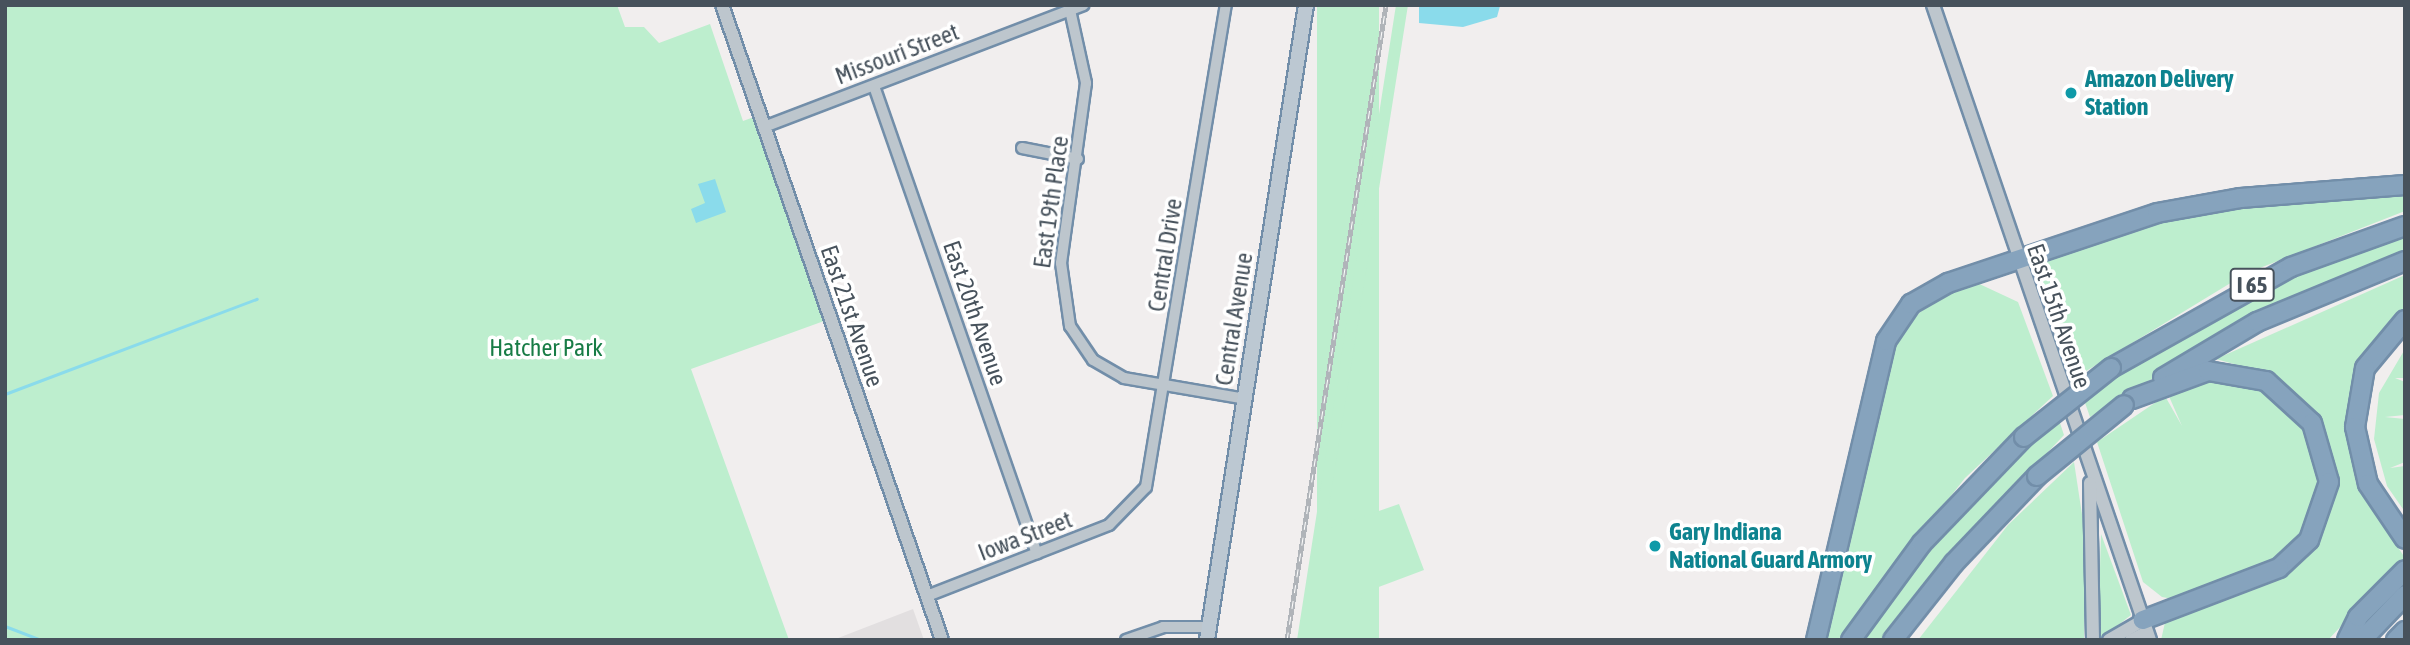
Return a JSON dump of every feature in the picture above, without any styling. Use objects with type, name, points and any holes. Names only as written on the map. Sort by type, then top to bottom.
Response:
[{"type":"highway","points":[[1816,640],[1877,375],[1896,321],[1928,291],[2017,258],[2201,204],[2405,185]]},
{"type":"highway","name":"I 65","points":[[1851,640],[1922,543],[2025,437],[2111,368],[2291,267],[2405,226]]},
{"type":"highway","name":"I 65","points":[[1893,640],[1954,563],[2036,477],[2128,402],[2257,323],[2405,261]]},
{"type":"highway","points":[[2405,320],[2365,368],[2355,427],[2368,484],[2405,539]]},
{"type":"highway","points":[[2405,332],[2382,355],[2365,420],[2376,480],[2405,525]]},
{"type":"highway","points":[[2128,402],[2208,371],[2266,380],[2312,423],[2329,482],[2309,540],[2279,568],[2147,630]]},
{"type":"highway","points":[[1908,640],[1954,563]]},
{"type":"highway","points":[[2347,640],[2358,617],[2405,570]]},
{"type":"highway","points":[[2362,640],[2405,596]]},
{"type":"highway","points":[[2396,640],[2405,631]]},
{"type":"main road","name":"Central Avenue","points":[[1208,633],[1306,5]]},
{"type":"street","name":"East 21st Avenue","points":[[722,5],[942,640]]},
{"type":"street","name":"Missouri Street","points":[[764,127],[1084,5]]},
{"type":"street","name":"Central Drive","points":[[1133,507],[1152,472],[1226,5]]},
{"type":"street","name":"East 15th Avenue","points":[[1933,5],[2089,469],[2147,630]]},
{"type":"street","name":"East 19th Place","points":[[1070,10],[1086,83],[1061,263],[1070,326],[1103,368],[1166,387],[1245,399]]},
{"type":"street","name":"East 20th Avenue","points":[[874,86],[1037,553]]},
{"type":"street","points":[[1022,148],[1077,159]]},
{"type":"street","points":[[2089,469],[2094,640]]},
{"type":"street","name":"Iowa Street","points":[[927,596],[1109,525],[1133,507]]},
{"type":"street","points":[[1126,640],[1163,627],[1208,633]]},
{"type":"street","points":[[2109,640],[2147,630]]},
{"type":"street","points":[[2130,640],[2147,630]]},
{"type":"shaded area","points":[[913,609],[924,640],[833,640]]},
{"type":"green space","name":"Hatcher Park","points":[[5,5],[617,5],[625,27],[644,27],[659,43],[710,24],[743,121],[754,117],[824,321],[691,369],[789,640],[5,640]]},
{"type":"green space","points":[[1317,5],[1379,5],[1379,640],[1317,640]]},
{"type":"green space","points":[[1396,5],[1408,5],[1327,518],[1330,528],[1399,504],[1424,570],[1360,594],[1377,640],[1297,640]]},
{"type":"green space","points":[[2405,190],[2405,211],[2247,273],[2073,379],[2036,262],[2173,217]]},
{"type":"green space","points":[[2405,233],[2405,253],[2249,319],[2090,417],[2083,397],[2131,363],[2304,269]]},
{"type":"green space","points":[[2405,275],[2405,311],[2374,340],[2352,380],[2347,433],[2356,483],[2405,558],[2328,640],[2161,640],[2166,618],[2285,574],[2321,533],[2331,507],[2333,457],[2312,410],[2266,373],[2216,359]]},
{"type":"green space","points":[[1973,281],[2018,302],[2053,396],[1965,478],[1838,640],[1823,640],[1895,338],[1935,297]]},
{"type":"green space","points":[[2405,349],[2405,378],[2395,378],[2405,382],[2405,415],[2385,417],[2405,419],[2405,462],[2390,468],[2405,466],[2405,512],[2387,486],[2374,439],[2379,393]]},
{"type":"green space","points":[[2230,379],[2277,396],[2308,431],[2321,477],[2316,500],[2308,525],[2280,560],[2173,599],[2162,597],[2143,582],[2097,442],[2165,396],[2182,426],[2168,394],[2201,381]]},
{"type":"green space","points":[[2058,417],[2064,435],[1930,577],[1885,640],[1858,640],[1959,514]]},
{"type":"green space","points":[[2074,462],[2085,534],[2084,640],[1918,640],[2008,525]]},
{"type":"green space","points":[[2101,534],[2131,615],[2102,638],[2098,637]]},
{"type":"water","points":[[1419,5],[1500,6],[1497,17],[1463,27],[1419,23]]},
{"type":"water","points":[[715,179],[726,212],[696,223],[691,209],[705,203],[698,184]]},
{"type":"waterway","points":[[5,394],[257,299]]},
{"type":"waterway","points":[[5,626],[41,640]]},
{"type":"railway","points":[[1287,640],[1386,5]]},
{"type":"place","name":"Amazon Delivery Station","points":[[2071,93]]},
{"type":"place","name":"Gary Indiana National Guard Armory","points":[[1655,546]]}]
